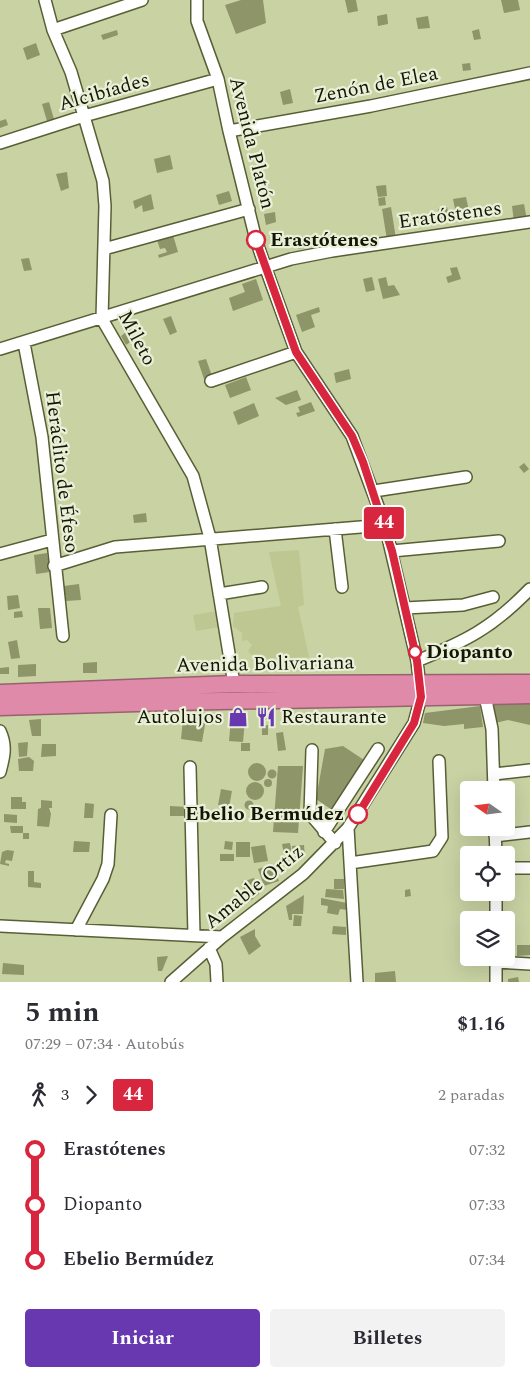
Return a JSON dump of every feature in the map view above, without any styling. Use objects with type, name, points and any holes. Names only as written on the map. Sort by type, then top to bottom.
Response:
[{"type":"highway","name":"Avenida Bolivariana","points":[[0,708],[420,690],[530,683]]},
{"type":"highway","name":"Avenida Bolivariana","points":[[0,693],[234,684],[420,690],[485,696],[530,696]]},
{"type":"street","name":"Mileto","points":[[45,0],[53,30],[71,72],[103,181],[105,206],[102,319],[193,476],[210,538],[234,684]]},
{"type":"street","points":[[53,30],[142,0]]},
{"type":"street","name":"Avenida Platón","points":[[197,0],[199,28],[218,79],[229,131],[265,266],[296,352],[352,436],[374,491],[385,525],[417,661],[420,690]]},
{"type":"street","name":"Zenón de Elea","points":[[229,131],[372,106],[530,73]]},
{"type":"street","name":"Alcibíades","points":[[0,143],[84,116],[218,79]]},
{"type":"street","points":[[104,249],[249,209]]},
{"type":"street","name":"Eratóstenes","points":[[0,349],[102,319],[265,266],[332,251],[530,222]]},
{"type":"street","name":"Heráclito de Éfeso","points":[[24,343],[42,437],[54,566],[63,636]]},
{"type":"street","points":[[211,381],[296,352]]},
{"type":"street","points":[[374,491],[466,477]]},
{"type":"street","points":[[54,566],[115,547],[385,525]]},
{"type":"street","points":[[335,529],[342,587]]},
{"type":"street","points":[[0,554],[52,540]]},
{"type":"street","points":[[392,551],[499,541]]},
{"type":"street","points":[[219,594],[262,588]]},
{"type":"street","points":[[417,661],[463,642],[498,620],[530,589]]},
{"type":"street","points":[[405,608],[463,605],[493,596]]},
{"type":"street","name":"Amable Ortiz","points":[[171,982],[222,937],[304,874],[348,828],[414,723],[420,690]]},
{"type":"street","points":[[485,696],[492,729],[494,781]]},
{"type":"street","points":[[0,731],[4,740],[5,753],[0,772]]},
{"type":"street","points":[[324,832],[378,749]]},
{"type":"street","points":[[312,750],[310,814],[335,843]]},
{"type":"street","points":[[350,863],[433,851],[442,837],[439,761]]},
{"type":"street","points":[[190,767],[194,936]]},
{"type":"street","points":[[494,774],[530,770]]},
{"type":"street","points":[[76,930],[103,879],[108,864],[110,815]]},
{"type":"street","points":[[348,828],[356,982]]},
{"type":"street","points":[[515,832],[530,832]]},
{"type":"street","points":[[515,868],[530,868]]},
{"type":"street","points":[[0,926],[222,937]]},
{"type":"street","points":[[209,948],[216,964],[217,982]]},
{"type":"street","points":[[515,962],[530,964]]},
{"type":"street","points":[[496,966],[496,982]]},
{"type":"shaded area","points":[[299,550],[304,605],[298,607],[309,657],[256,659],[248,651],[252,645],[247,640],[242,641],[242,633],[233,626],[234,613],[281,606],[269,552]]},
{"type":"shaded area","points":[[217,611],[219,627],[196,631],[193,615]]},
{"type":"building","points":[[241,0],[263,0],[266,23],[236,34],[225,5]]},
{"type":"building","points":[[345,0],[356,0],[358,11],[348,13]]},
{"type":"building","points":[[501,0],[518,0],[520,10],[504,13]]},
{"type":"building","points":[[387,14],[388,24],[378,26],[377,16]]},
{"type":"building","points":[[428,16],[430,28],[418,29],[416,18]]},
{"type":"building","points":[[479,29],[481,39],[474,40],[472,31]]},
{"type":"building","points":[[117,30],[118,35],[103,40],[101,35]]},
{"type":"building","points":[[36,43],[40,55],[27,60],[23,48]]},
{"type":"building","points":[[470,63],[471,70],[463,71],[462,64]]},
{"type":"building","points":[[125,85],[126,93],[119,95],[117,87]]},
{"type":"building","points":[[290,89],[293,103],[283,105],[280,92]]},
{"type":"building","points":[[49,102],[54,119],[47,121],[42,104]]},
{"type":"building","points":[[6,119],[8,125],[0,128],[0,121]]},
{"type":"building","points":[[170,155],[173,169],[157,173],[154,159]]},
{"type":"building","points":[[67,172],[69,188],[61,191],[56,174]]},
{"type":"building","points":[[386,185],[387,196],[378,197],[376,186]]},
{"type":"building","points":[[229,191],[232,201],[219,205],[216,195]]},
{"type":"building","points":[[151,194],[154,209],[143,212],[142,205],[135,209],[133,201]]},
{"type":"building","points":[[385,197],[386,205],[379,206],[378,198]]},
{"type":"building","points":[[466,197],[469,211],[456,214],[453,199]]},
{"type":"building","points":[[524,204],[527,220],[514,222],[512,206]]},
{"type":"building","points":[[391,207],[396,239],[387,240],[382,209]]},
{"type":"building","points":[[447,207],[450,220],[441,222],[438,209]]},
{"type":"building","points":[[275,212],[276,222],[266,225],[264,214]]},
{"type":"building","points":[[173,235],[178,252],[159,258],[158,255],[167,252],[165,248],[160,249],[157,240]]},
{"type":"building","points":[[306,235],[308,247],[299,249],[297,239]]},
{"type":"building","points":[[29,258],[32,270],[24,271],[21,259]]},
{"type":"building","points":[[457,267],[461,279],[448,283],[446,277],[452,275],[450,268]]},
{"type":"building","points":[[372,277],[375,290],[366,292],[363,279]]},
{"type":"building","points":[[386,277],[388,286],[394,285],[400,295],[383,299],[378,279]]},
{"type":"building","points":[[256,279],[263,300],[233,311],[229,298],[245,292],[242,284]]},
{"type":"building","points":[[319,307],[320,312],[311,315],[315,327],[302,332],[296,315]]},
{"type":"building","points":[[171,316],[177,332],[170,335],[163,319]]},
{"type":"building","points":[[130,329],[136,338],[126,345],[121,336]]},
{"type":"building","points":[[206,359],[212,376],[204,379],[198,361]]},
{"type":"building","points":[[349,369],[351,379],[336,383],[334,373]]},
{"type":"building","points":[[246,377],[251,390],[230,398],[225,385]]},
{"type":"building","points":[[297,390],[301,400],[286,405],[275,398]]},
{"type":"building","points":[[311,402],[315,411],[298,417],[296,413],[300,412],[298,407]]},
{"type":"building","points":[[254,403],[259,416],[238,425],[233,412]]},
{"type":"building","points":[[524,463],[529,469],[524,473],[519,467]]},
{"type":"building","points":[[146,513],[147,522],[134,523],[133,515]]},
{"type":"building","points":[[47,553],[50,572],[36,574],[34,555]]},
{"type":"building","points":[[79,584],[81,600],[66,601],[64,586]]},
{"type":"building","points":[[18,595],[20,608],[8,610],[7,596]]},
{"type":"building","points":[[38,608],[50,608],[52,628],[40,629]]},
{"type":"building","points":[[22,611],[23,617],[14,618],[14,612]]},
{"type":"building","points":[[17,640],[20,658],[11,659],[8,642]]},
{"type":"building","points":[[219,660],[220,668],[213,669],[212,661]]},
{"type":"building","points":[[97,662],[97,673],[83,673],[83,663]]},
{"type":"building","points":[[36,664],[36,676],[18,677],[18,665]]},
{"type":"building","points":[[9,667],[9,674],[0,674],[0,668]]},
{"type":"building","points":[[493,702],[530,703],[530,725],[508,720],[495,723]]},
{"type":"building","points":[[480,706],[483,727],[464,729],[464,724],[444,726],[423,723],[425,713]]},
{"type":"building","points":[[275,713],[275,719],[262,720],[261,714]]},
{"type":"building","points":[[194,718],[206,719],[202,742],[181,739],[183,719],[193,720]]},
{"type":"building","points":[[41,719],[41,736],[32,736],[29,720]]},
{"type":"building","points":[[231,719],[245,720],[243,742],[229,741]]},
{"type":"building","points":[[268,725],[268,735],[262,735],[262,726]]},
{"type":"building","points":[[283,732],[286,750],[278,751],[276,733]]},
{"type":"building","points":[[28,742],[27,756],[19,757],[18,743]]},
{"type":"building","points":[[241,743],[250,743],[250,751],[241,751]]},
{"type":"building","points":[[42,744],[56,744],[56,756],[41,757]]},
{"type":"building","points":[[343,746],[364,760],[332,810],[316,799],[325,749]]},
{"type":"building","points":[[29,757],[34,761],[33,771],[19,771],[18,759]]},
{"type":"building","points":[[257,763],[263,766],[266,772],[263,778],[257,781],[251,778],[248,772],[251,766]]},
{"type":"building","points":[[278,766],[303,766],[298,833],[273,832]]},
{"type":"building","points":[[272,770],[276,774],[272,778],[268,774]]},
{"type":"building","points":[[268,779],[272,783],[268,787],[264,783]]},
{"type":"building","points":[[255,782],[261,785],[264,791],[261,797],[255,800],[249,797],[246,791],[249,785]]},
{"type":"building","points":[[221,789],[232,791],[229,807],[218,805]]},
{"type":"building","points":[[11,797],[22,797],[22,802],[26,802],[26,809],[11,809]]},
{"type":"building","points":[[41,800],[52,801],[52,808],[49,808],[51,814],[49,827],[37,826],[38,809],[41,808]]},
{"type":"building","points":[[249,801],[253,805],[249,809],[245,805]]},
{"type":"building","points":[[85,803],[94,804],[93,818],[84,818]]},
{"type":"building","points":[[170,806],[187,807],[187,816],[170,816]]},
{"type":"building","points":[[4,814],[17,815],[17,823],[4,822]]},
{"type":"building","points":[[10,826],[23,826],[23,833],[11,833]]},
{"type":"building","points":[[23,833],[29,833],[29,839],[23,839]]},
{"type":"building","points":[[74,841],[90,842],[89,852],[73,852]]},
{"type":"building","points":[[225,841],[233,842],[232,850],[224,849]]},
{"type":"building","points":[[236,842],[250,842],[250,857],[236,857]]},
{"type":"building","points":[[290,843],[292,853],[284,854],[282,844]]},
{"type":"building","points":[[265,845],[268,861],[254,863],[251,847]]},
{"type":"building","points":[[304,845],[305,857],[294,859],[292,846]]},
{"type":"building","points":[[7,850],[14,851],[12,861],[6,860],[5,863],[9,864],[9,866],[0,864],[2,852]]},
{"type":"building","points":[[220,854],[234,854],[234,861],[220,861]]},
{"type":"building","points":[[273,864],[279,881],[264,886],[258,869]]},
{"type":"building","points":[[28,871],[34,871],[34,882],[41,883],[41,888],[28,887]]},
{"type":"building","points":[[254,878],[259,894],[248,903],[242,882]]},
{"type":"building","points":[[334,879],[344,879],[344,889],[334,889]]},
{"type":"building","points":[[326,889],[343,890],[344,899],[325,897]]},
{"type":"building","points":[[410,889],[411,896],[405,897],[405,890]]},
{"type":"building","points":[[304,895],[303,914],[292,914],[292,920],[289,920],[286,906]]},
{"type":"building","points":[[321,898],[347,903],[347,910],[340,909],[338,915],[327,913],[328,906],[321,905]]},
{"type":"building","points":[[294,915],[302,916],[301,926],[293,926]]},
{"type":"building","points":[[333,926],[346,927],[346,935],[332,934]]},
{"type":"building","points":[[255,929],[255,936],[261,946],[249,955],[240,937]]},
{"type":"building","points":[[517,945],[530,945],[530,955],[517,956]]},
{"type":"building","points":[[168,956],[162,971],[158,971],[157,957]]},
{"type":"building","points":[[3,963],[24,965],[24,975],[2,974]]},
{"type":"building","points":[[395,971],[396,982],[375,982],[375,973]]},
{"type":"building","points":[[518,977],[519,982],[508,982],[508,979]]},
{"type":"bus line","name":"44","points":[[256,240],[296,352],[352,436],[363,462],[385,525],[417,661],[421,697],[414,723],[358,814]]},
{"type":"place","name":"Erastótenes","points":[[256,240]]},
{"type":"place","name":"Diopanto","points":[[415,652]]},
{"type":"place","name":"Autolujos","points":[[238,717]]},
{"type":"place","name":"Restaurante","points":[[266,717]]},
{"type":"place","name":"Ebelio Bermúdez","points":[[358,814]]}]
